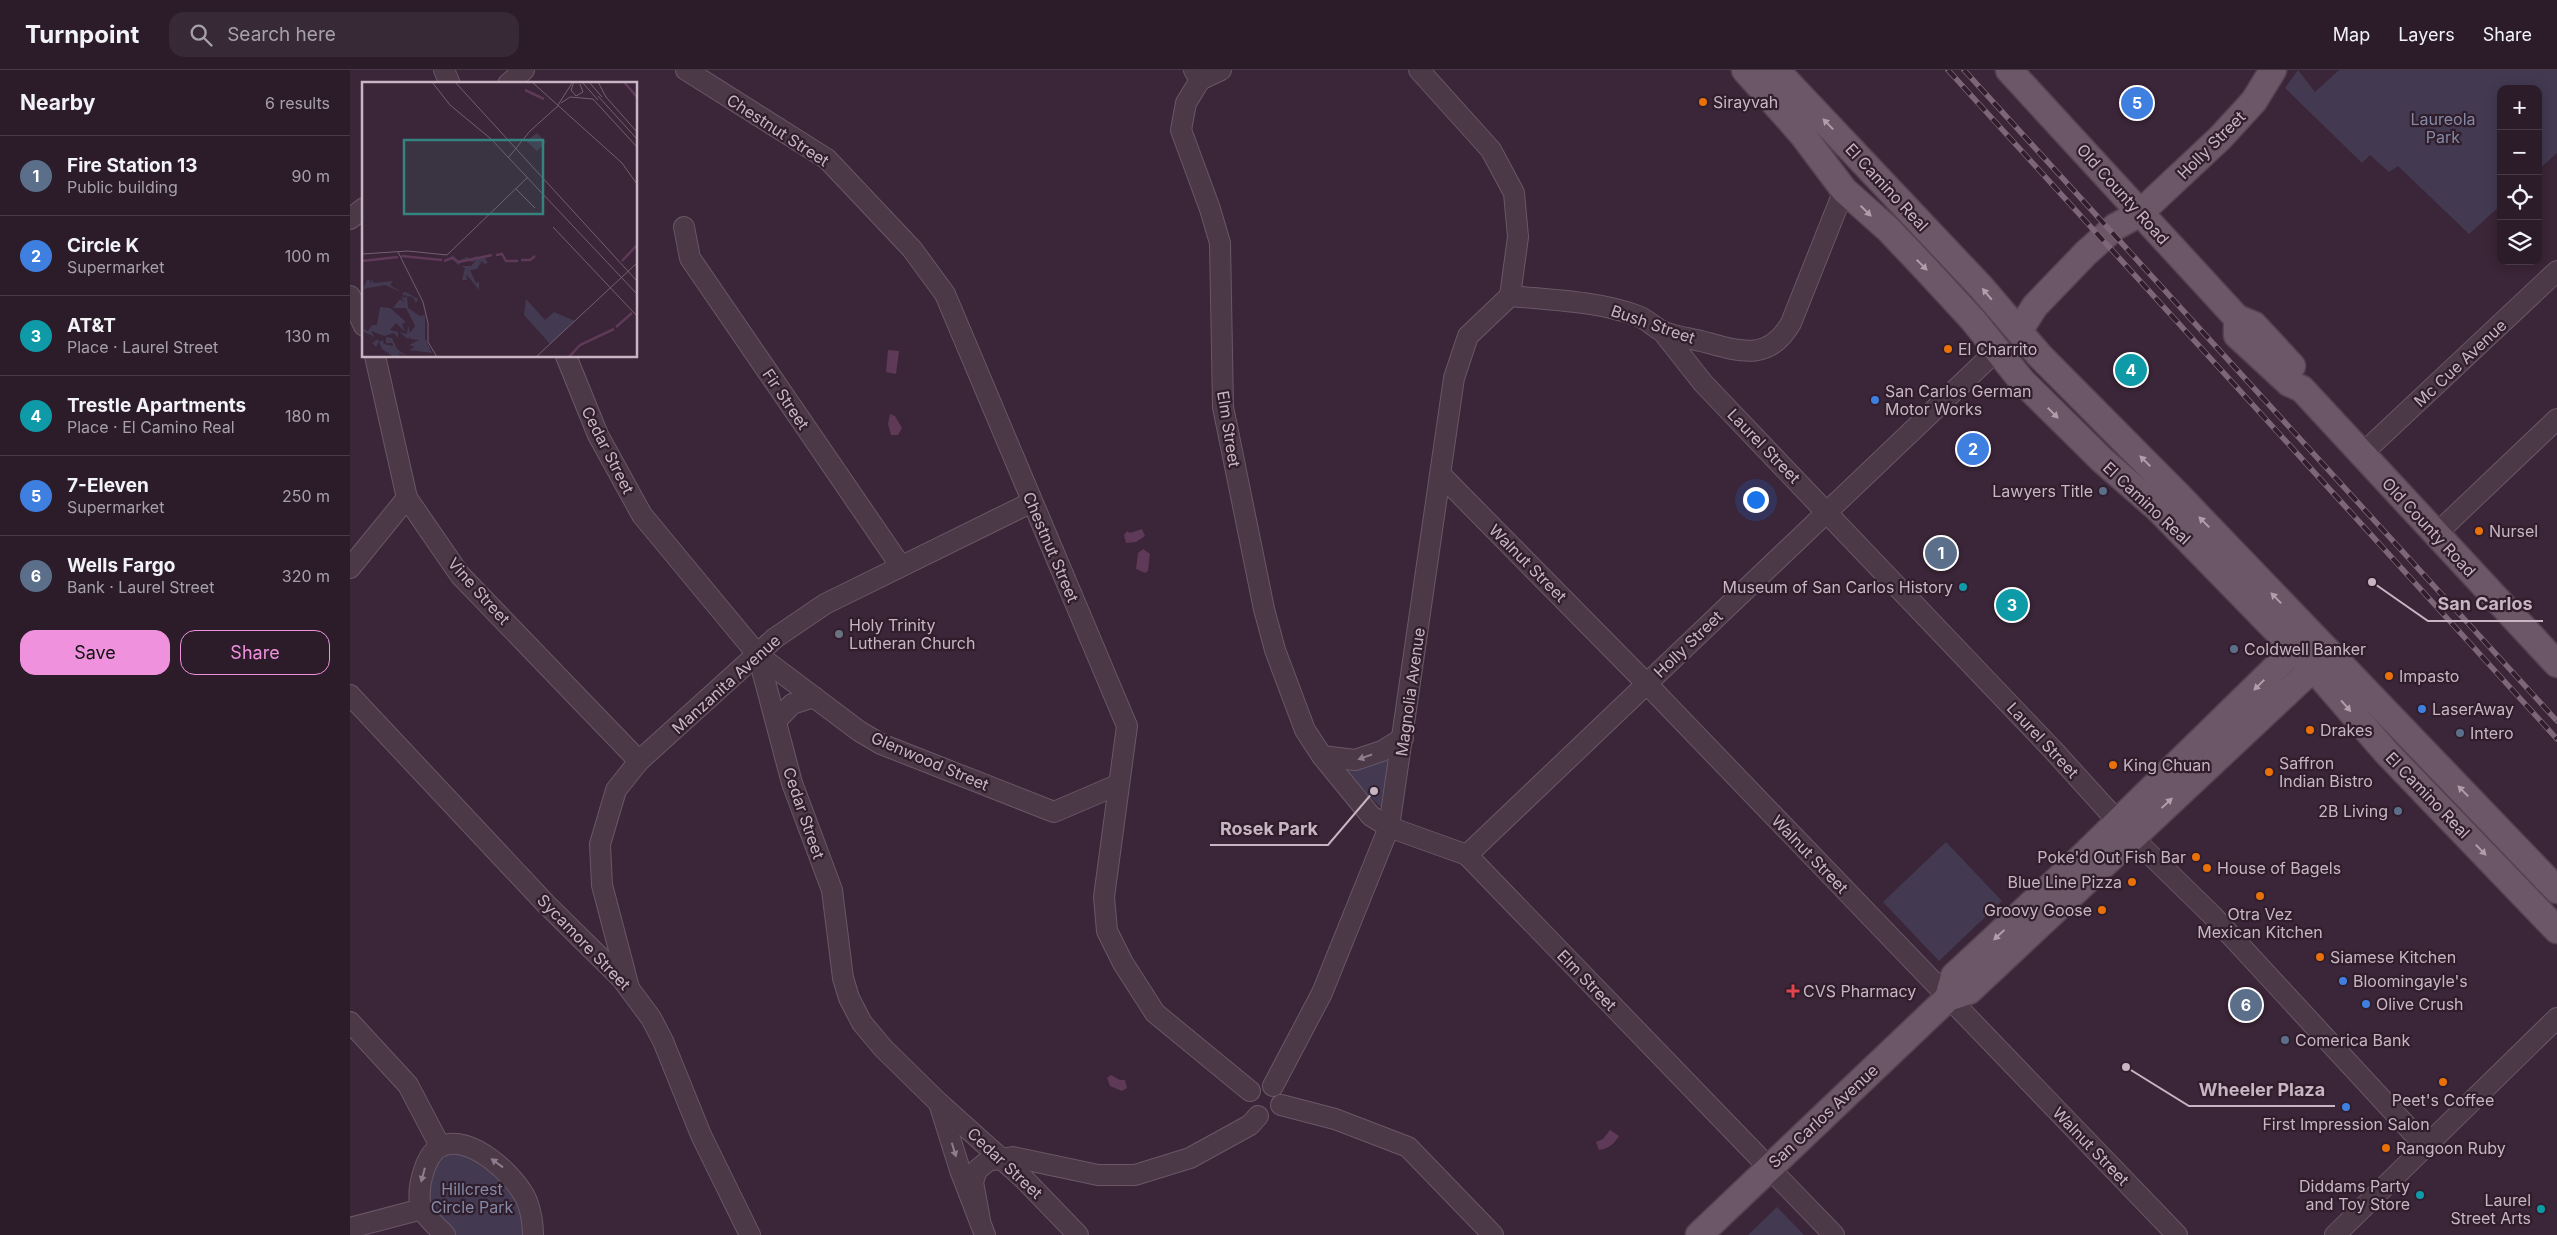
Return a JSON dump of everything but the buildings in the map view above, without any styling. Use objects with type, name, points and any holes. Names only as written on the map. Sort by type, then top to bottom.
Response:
[{"type":"main road","name":"El Camino Real","points":[[1745,70],[1802,134],[1844,190],[1889,230],[1925,268],[1972,320],[1996,351],[2076,436],[2302,642],[2557,890]]},
{"type":"main road","name":"El Camino Real","points":[[1776,70],[1981,287],[2020,330],[2040,356],[2179,496],[2302,642]]},
{"type":"main road","name":"Old County Road","points":[[2009,70],[2237,318],[2254,325],[2284,356],[2300,376],[2302,389],[2557,664]]},
{"type":"main road","name":"Holly Street","points":[[1996,351],[2020,330],[2035,306],[2086,253],[2115,226],[2140,213],[2248,108],[2273,70]]},
{"type":"main road","name":"San Carlos Avenue","points":[[1699,1235],[1948,998],[1969,991],[2302,642]]},
{"type":"main road","name":"El Camino Real","points":[[2321,661],[2386,752],[2557,930]]},
{"type":"main road","name":"San Carlos Avenue","points":[[2125,829],[2321,661]]},
{"type":"street","points":[[444,70],[449,82]]},
{"type":"street","points":[[510,82],[524,70]]},
{"type":"street","name":"Chestnut Street","points":[[686,70],[827,159],[912,249],[945,294],[1127,726],[1117,785],[1104,897],[1108,932],[1123,964],[1155,1013],[1250,1091]]},
{"type":"street","points":[[1197,75],[1221,70]]},
{"type":"street","points":[[1418,70],[1491,150],[1514,193],[1518,237],[1510,296]]},
{"type":"street","name":"Elm Street","points":[[1197,75],[1186,103],[1181,130],[1210,209],[1220,243],[1223,407],[1264,609],[1275,650],[1305,730],[1322,756],[1371,816],[1389,827],[1467,855],[1834,1235]]},
{"type":"street","name":"Bush Street","points":[[1510,296],[1587,303],[1639,316],[1662,331],[1738,351],[1756,351],[1772,346],[1784,335],[1791,323],[1844,190]]},
{"type":"street","points":[[350,220],[362,210]]},
{"type":"street","name":"Fir Street","points":[[684,227],[690,258],[900,565]]},
{"type":"street","name":"Mc Cue Avenue","points":[[2362,454],[2557,271]]},
{"type":"street","points":[[350,296],[362,322]]},
{"type":"street","name":"Magnolia Avenue","points":[[1273,1086],[1322,993],[1389,827],[1454,378],[1468,336],[1510,296]]},
{"type":"street","name":"Laurel Street","points":[[1662,331],[1703,383],[2125,829],[2196,899],[2426,1146]]},
{"type":"street","name":"Holly Street","points":[[1467,855],[1996,351]]},
{"type":"street","name":"Vine Street","points":[[375,358],[407,498],[460,575],[639,761]]},
{"type":"street","name":"Cedar Street","points":[[567,358],[598,436],[642,514],[758,655],[792,783],[832,890],[835,903],[839,952],[849,998],[862,1023],[883,1048],[1024,1179],[1078,1235]]},
{"type":"street","points":[[2436,534],[2557,419]]},
{"type":"street","name":"Walnut Street","points":[[1441,475],[1646,684],[2177,1235]]},
{"type":"street","points":[[350,568],[407,498]]},
{"type":"street","name":"Manzanita Avenue","points":[[629,988],[602,885],[600,844],[616,790],[639,761],[775,638],[825,604],[900,565],[1032,502]]},
{"type":"street","name":"Glenwood Street","points":[[758,655],[881,744],[1054,812],[1117,785]]},
{"type":"street","name":"Sycamore Street","points":[[350,695],[629,988],[650,1018],[662,1041],[701,1135],[750,1235]]},
{"type":"street","points":[[776,721],[792,704],[814,697]]},
{"type":"street","points":[[1322,756],[1355,760],[1382,751],[1403,738]]},
{"type":"street","points":[[2335,1235],[2557,1018]]},
{"type":"street","points":[[350,1022],[408,1085],[440,1146]]},
{"type":"street","points":[[1265,1083],[1273,1086],[1280,1094],[1281,1105],[1269,1117],[1258,1116],[1253,1113],[1248,1102],[1250,1091],[1257,1085],[1265,1083]]},
{"type":"street","points":[[940,1103],[960,1170],[982,1228]]},
{"type":"street","points":[[1281,1105],[1335,1119],[1408,1147],[1493,1235]]},
{"type":"street","points":[[982,1228],[974,1176],[976,1170],[988,1161],[1000,1157],[1027,1159],[1098,1175],[1135,1175],[1190,1158],[1250,1125],[1258,1116]]},
{"type":"street","points":[[445,1235],[422,1209],[420,1189],[424,1169],[433,1152],[440,1146],[452,1144],[467,1147],[503,1168],[516,1183],[527,1201],[532,1220],[533,1235]]},
{"type":"street","points":[[350,1228],[422,1209]]},
{"type":"green space","name":"Laureola Park","points":[[2298,70],[2315,92],[2339,70],[2557,70],[2557,153],[2542,166],[2542,85],[2497,85],[2497,209],[2469,234],[2398,166],[2389,172],[2370,155],[2362,163],[2285,88]]},
{"type":"green space","points":[[1386,759],[1388,762],[1381,808],[1347,772],[1346,768]]},
{"type":"green space","points":[[1946,842],[2002,901],[1939,961],[1883,902]]},
{"type":"green space","name":"Hillcrest Circle Park","points":[[461,1153],[474,1156],[514,1189],[529,1235],[456,1235],[442,1220],[430,1201],[428,1195],[429,1182],[436,1162],[448,1155]]},
{"type":"green space","points":[[1777,1207],[1804,1235],[1748,1235]]},
{"type":"shaded area","points":[[888,350],[899,351],[896,374],[886,372]]},
{"type":"shaded area","points":[[890,414],[895,416],[902,428],[898,435],[891,435],[888,424]]},
{"type":"shaded area","points":[[1142,529],[1145,536],[1136,542],[1126,543],[1124,535],[1127,531],[1130,533]]},
{"type":"shaded area","points":[[1143,549],[1150,554],[1148,571],[1145,573],[1136,569],[1138,553]]},
{"type":"shaded area","points":[[1111,1075],[1120,1080],[1125,1080],[1127,1088],[1122,1091],[1110,1086],[1107,1078]]},
{"type":"shaded area","points":[[1610,1130],[1619,1136],[1610,1146],[1599,1150],[1596,1142],[1603,1139]]},
{"type":"railway","points":[[1948,70],[2557,739]]},
{"type":"railway","points":[[1964,70],[2557,721]]},
{"type":"place","name":"Sirayvah","points":[[1703,102]]},
{"type":"place","name":"7-Eleven","points":[[2137,103]]},
{"type":"place","name":"El Charrito","points":[[1948,349]]},
{"type":"place","name":"Trestle Apartments","points":[[2131,370]]},
{"type":"place","name":"San Carlos German Motor Works","points":[[1875,400]]},
{"type":"place","name":"Circle K","points":[[1973,449]]},
{"type":"place","name":"Lawyers Title","points":[[2103,491]]},
{"type":"place","name":"Nursel","points":[[2479,531]]},
{"type":"place","name":"Fire Station 13","points":[[1941,553]]},
{"type":"place","name":"San Carlos","points":[[2372,582]]},
{"type":"place","name":"Museum of San Carlos History","points":[[1963,587]]},
{"type":"place","name":"AT&T","points":[[2012,605]]},
{"type":"place","name":"Holy Trinity Lutheran Church","points":[[839,634]]},
{"type":"place","name":"Coldwell Banker","points":[[2234,649]]},
{"type":"place","name":"Impasto","points":[[2389,676]]},
{"type":"place","name":"LaserAway","points":[[2422,709]]},
{"type":"place","name":"Drakes","points":[[2310,730]]},
{"type":"place","name":"Intero","points":[[2460,733]]},
{"type":"place","name":"King Chuan","points":[[2113,765]]},
{"type":"place","name":"Saffron Indian Bistro","points":[[2269,772]]},
{"type":"place","name":"Rosek Park","points":[[1374,791]]},
{"type":"place","name":"2B Living","points":[[2398,811]]},
{"type":"place","name":"Poke'd Out Fish Bar","points":[[2196,857]]},
{"type":"place","name":"House of Bagels","points":[[2207,868]]},
{"type":"place","name":"Blue Line Pizza","points":[[2132,882]]},
{"type":"place","name":"Otra Vez Mexican Kitchen","points":[[2260,896]]},
{"type":"place","name":"Groovy Goose","points":[[2102,910]]},
{"type":"place","name":"Siamese Kitchen","points":[[2320,957]]},
{"type":"place","name":"Bloomingayle's","points":[[2343,981]]},
{"type":"place","name":"CVS Pharmacy","points":[[1793,991]]},
{"type":"place","name":"Olive Crush","points":[[2366,1004]]},
{"type":"place","name":"Wells Fargo","points":[[2246,1005]]},
{"type":"place","name":"Comerica Bank","points":[[2285,1040]]},
{"type":"place","name":"Wheeler Plaza","points":[[2126,1067]]},
{"type":"place","name":"Peet's Coffee","points":[[2443,1082]]},
{"type":"place","name":"First Impression Salon","points":[[2346,1107]]},
{"type":"place","name":"Rangoon Ruby","points":[[2386,1148]]},
{"type":"place","name":"Diddams Party and Toy Store","points":[[2420,1195]]},
{"type":"place","name":"Laurel Street Arts","points":[[2541,1209]]}]
